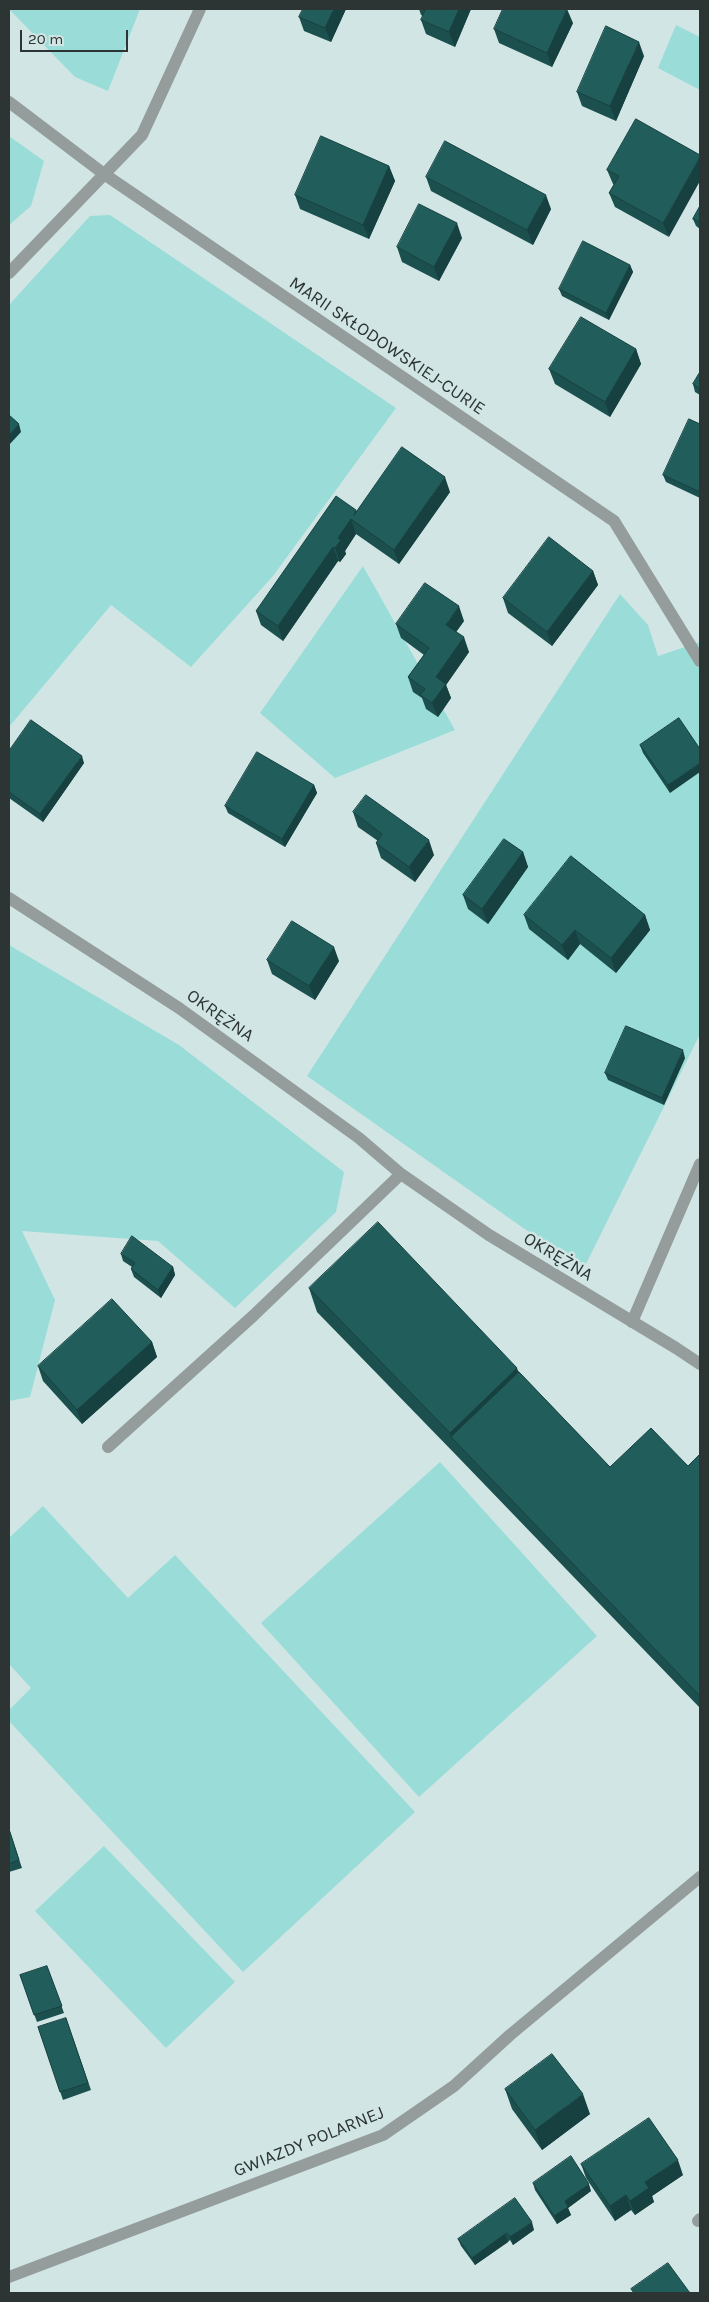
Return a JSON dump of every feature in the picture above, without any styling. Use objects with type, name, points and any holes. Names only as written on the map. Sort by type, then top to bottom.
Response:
[{"type":"street","points":[[9,273],[142,135],[200,9]]},
{"type":"street","name":"MARII SKŁODOWSKIEJ-CURIE","points":[[9,102],[104,174],[614,521],[700,661]]},
{"type":"street","name":"OKRĘŻNA","points":[[9,898],[179,1008],[359,1138],[401,1174],[489,1235],[700,1364]]},
{"type":"street","points":[[632,1322],[700,1164]]},
{"type":"street","points":[[108,1447],[260,1309],[401,1174]]},
{"type":"street","name":"GWIAZDY POLARNEJ","points":[[9,2277],[383,2135],[454,2086],[510,2035],[700,1877]]},
{"type":"shaded area","points":[[9,9],[140,9],[108,91],[75,77]]},
{"type":"shaded area","points":[[676,25],[700,37],[700,90],[658,68]]},
{"type":"shaded area","points":[[9,136],[44,161],[31,206],[9,225]]},
{"type":"shaded area","points":[[110,215],[396,408],[273,576],[191,667],[111,605],[9,727],[9,305],[90,216]]},
{"type":"shaded area","points":[[363,566],[455,730],[335,778],[260,713]]},
{"type":"shaded area","points":[[620,594],[648,625],[658,656],[700,642],[700,1034],[583,1270],[307,1076]]},
{"type":"shaded area","points":[[9,945],[179,1045],[344,1172],[336,1212],[235,1308],[158,1241],[22,1231],[55,1300],[30,1397],[9,1401]]},
{"type":"shaded area","points":[[440,1462],[597,1636],[419,1797],[261,1623]]},
{"type":"shaded area","points":[[43,1506],[128,1598],[175,1555],[415,1812],[243,1972],[9,1721],[9,1710],[31,1688],[9,1664],[9,1538]]},
{"type":"shaded area","points":[[104,1846],[235,1982],[166,2048],[35,1911]]},
{"type":"building","points":[[303,9],[334,9],[325,28],[299,17]]},
{"type":"building","points":[[426,9],[459,9],[449,32],[421,20]]},
{"type":"building","points":[[503,9],[567,9],[547,53],[494,29]]},
{"type":"building","points":[[606,26],[639,42],[610,106],[577,92]]},
{"type":"building","points":[[636,119],[700,155],[663,223],[609,193],[619,176],[607,170]]},
{"type":"building","points":[[321,136],[389,166],[363,225],[295,195]]},
{"type":"building","points":[[445,141],[546,195],[527,230],[426,177]]},
{"type":"building","points":[[419,204],[457,223],[434,267],[397,247]]},
{"type":"building","points":[[700,206],[700,222],[693,219]]},
{"type":"building","points":[[583,241],[630,265],[606,313],[559,289]]},
{"type":"building","points":[[581,317],[636,349],[605,402],[549,369]]},
{"type":"building","points":[[700,372],[700,389],[693,384]]},
{"type":"building","points":[[9,415],[19,424],[9,435]]},
{"type":"building","points":[[689,419],[700,424],[700,492],[663,475]]},
{"type":"building","points":[[402,447],[445,477],[394,550],[351,519],[338,538],[341,540],[335,548],[333,547],[278,626],[256,611],[336,496],[356,510],[354,515]]},
{"type":"building","points":[[549,537],[593,571],[547,632],[503,598]]},
{"type":"building","points":[[425,583],[459,606],[446,625],[464,637],[436,677],[446,684],[432,703],[420,695],[425,689],[408,677],[429,648],[396,624]]},
{"type":"building","points":[[679,718],[700,749],[700,763],[668,785],[640,745]]},
{"type":"building","points":[[31,720],[82,756],[40,814],[9,792],[9,751]]},
{"type":"building","points":[[257,752],[314,785],[282,839],[225,806]]},
{"type":"building","points":[[366,795],[429,840],[409,867],[376,843],[382,834],[353,812]]},
{"type":"building","points":[[504,839],[523,852],[482,909],[463,895]]},
{"type":"building","points":[[571,856],[645,915],[611,958],[575,930],[562,945],[524,915]]},
{"type":"building","points":[[292,921],[334,947],[309,986],[267,960]]},
{"type":"building","points":[[626,1026],[683,1050],[662,1098],[605,1073]]},
{"type":"building","points":[[378,1222],[517,1368],[450,1433],[309,1288]]},
{"type":"building","points":[[132,1236],[173,1267],[158,1290],[131,1269],[135,1263],[121,1254]]},
{"type":"building","points":[[112,1299],[152,1342],[77,1410],[38,1366]]},
{"type":"building","points":[[519,1372],[610,1467],[651,1428],[688,1466],[700,1454],[700,1696],[451,1437]]},
{"type":"building","points":[[9,1829],[19,1860],[9,1864]]},
{"type":"building","points":[[47,1966],[62,2006],[34,2015],[20,1975]]},
{"type":"building","points":[[66,2018],[88,2083],[60,2092],[38,2027]]},
{"type":"building","points":[[552,2054],[583,2094],[535,2130],[505,2089]]},
{"type":"building","points":[[649,2118],[678,2160],[645,2182],[649,2188],[630,2201],[626,2195],[610,2206],[581,2164]]},
{"type":"building","points":[[571,2156],[589,2184],[565,2201],[568,2207],[554,2216],[533,2183]]},
{"type":"building","points":[[515,2198],[532,2222],[510,2237],[507,2233],[505,2234],[472,2258],[458,2239]]},
{"type":"building","points":[[668,2263],[690,2293],[634,2293],[631,2289]]}]
